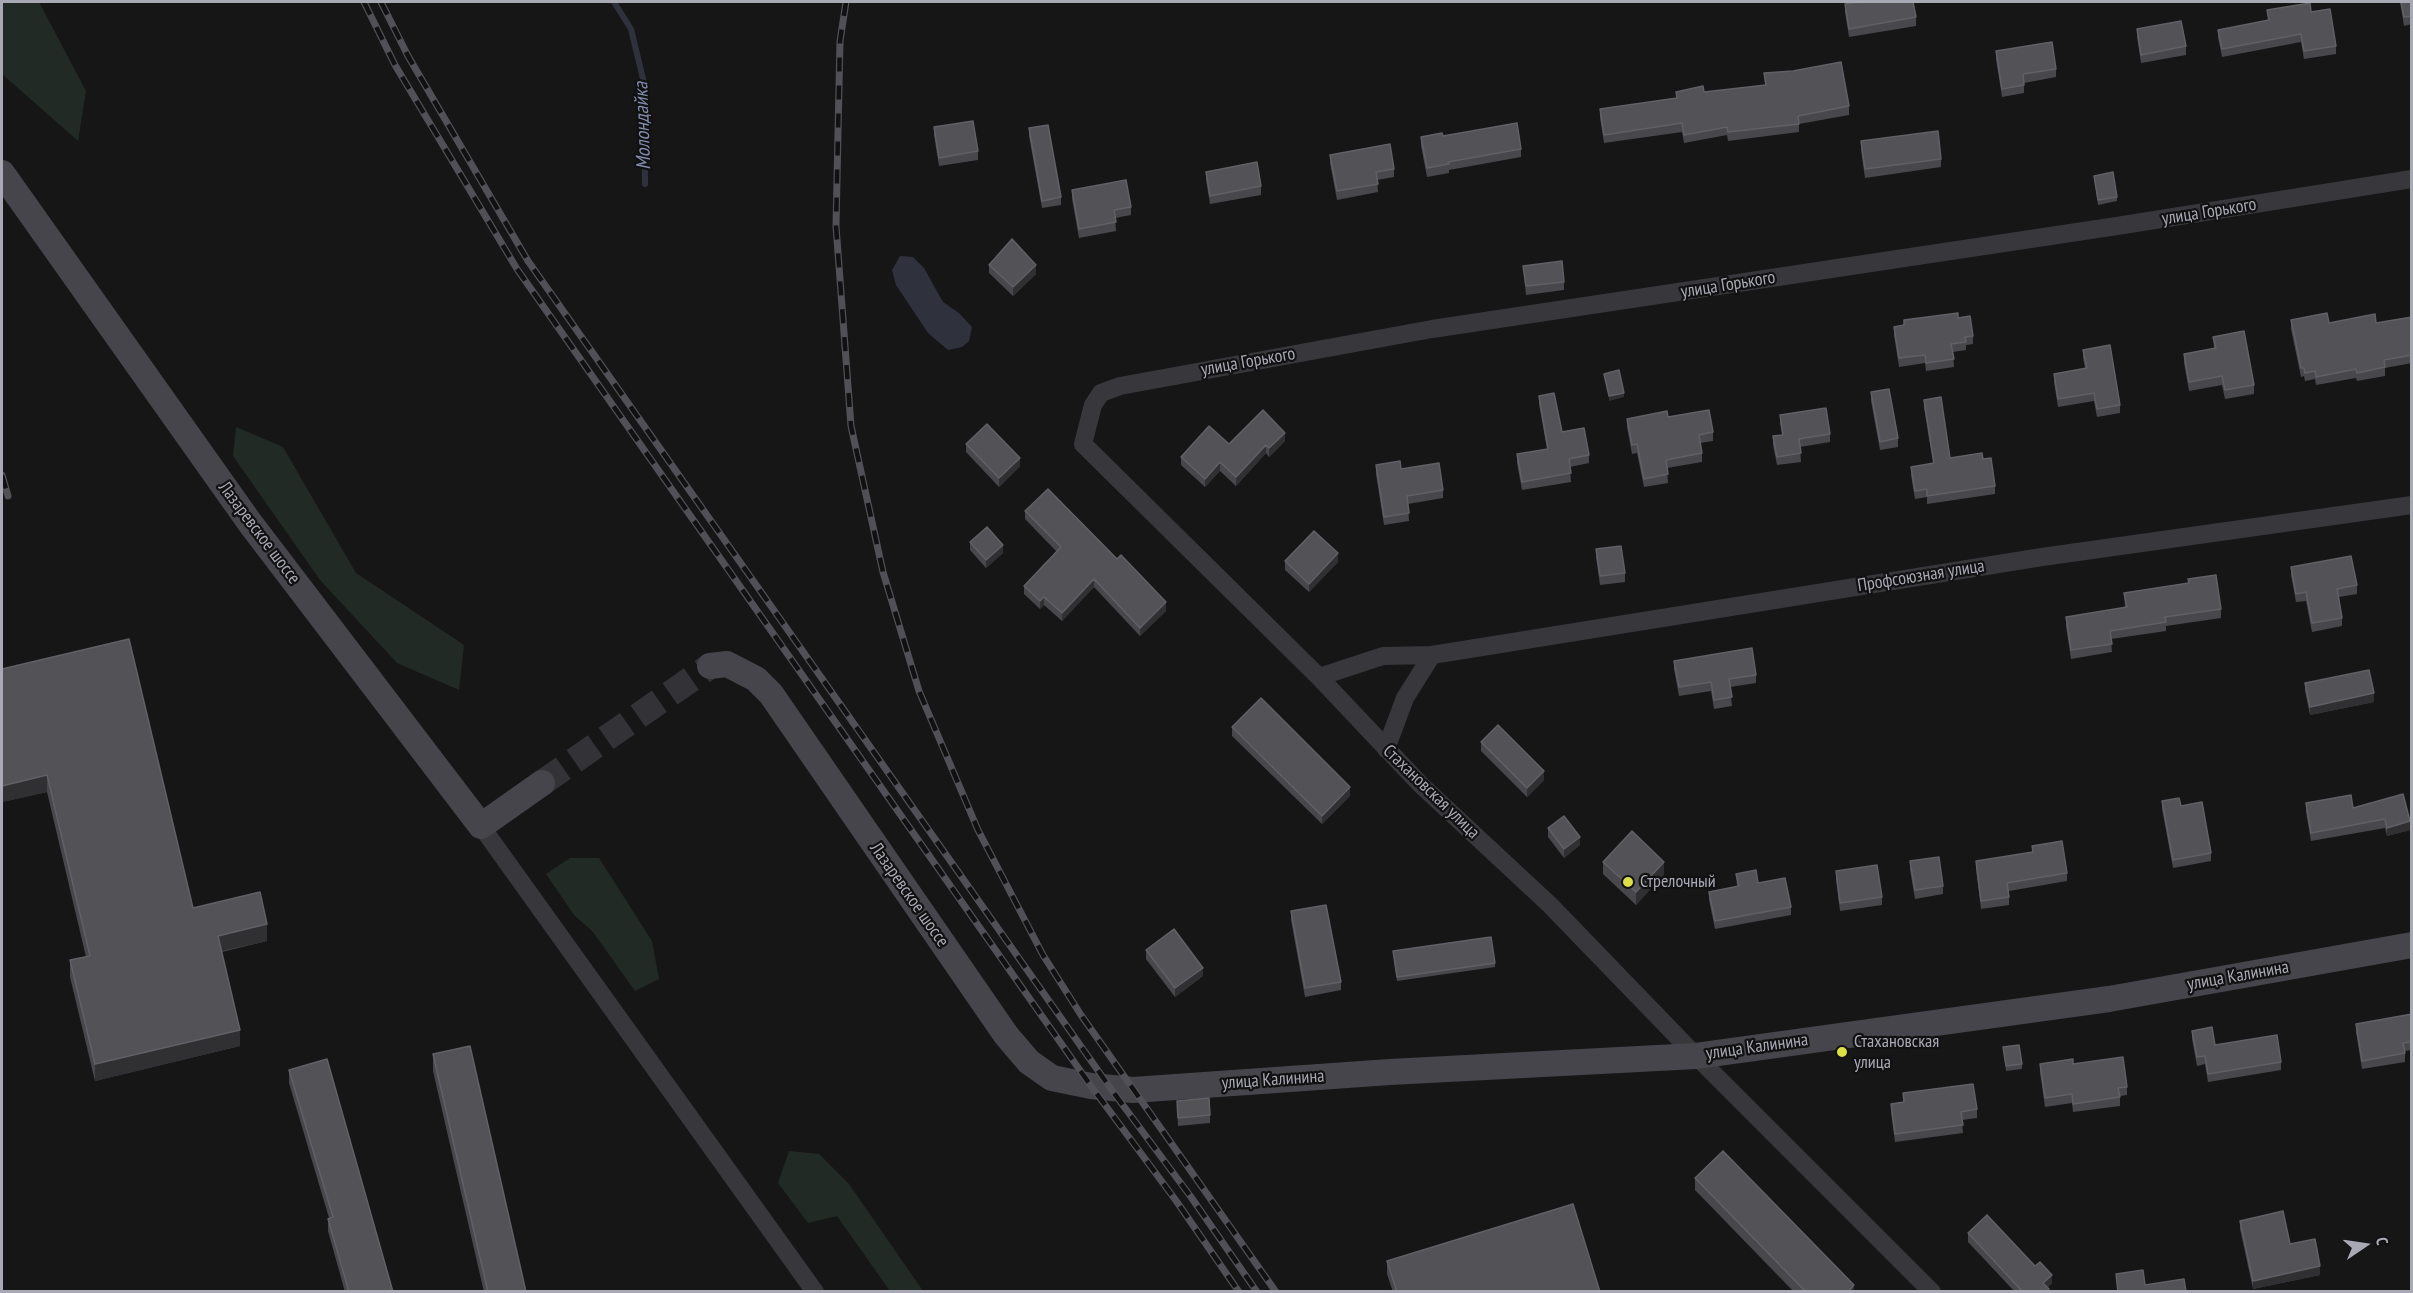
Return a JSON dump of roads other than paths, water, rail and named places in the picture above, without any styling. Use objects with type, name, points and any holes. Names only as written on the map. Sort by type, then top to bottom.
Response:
[{"type":"street","name":"Лазаревское шоссе","points":[[2,173],[250,523],[481,826]]},
{"type":"street","name":"улица Горького","points":[[1083,444],[1093,405],[1101,393],[1120,386],[1432,329],[2081,232],[2412,179]]},
{"type":"street","name":"Стахановская улица","points":[[1083,444],[1319,677],[1420,785],[1550,905],[1696,1056],[1932,1292]]},
{"type":"street","name":"Профсоюзная улица","points":[[1319,677],[1383,656],[1432,655],[2018,561],[2412,505]]},
{"type":"street","points":[[1386,749],[1405,698],[1432,655]]},
{"type":"street","name":"Лазаревское шоссе","points":[[710,666],[727,664],[756,679],[771,694],[1006,1035],[1029,1062],[1052,1078],[1091,1086],[1133,1090]]},
{"type":"street","points":[[542,783],[481,826],[815,1292]]},
{"type":"street","name":"улица Калинина","points":[[1133,1090],[1390,1072],[1696,1056],[2109,999],[2412,945]]},
{"type":"waterway","name":"Молондайка","points":[[614,2],[631,29],[644,83],[645,184]]},
{"type":"tunnel","points":[[542,783],[710,666]]},
{"type":"railway","points":[[364,2],[395,65],[517,269],[1091,1086],[1177,1202],[1239,1292]]},
{"type":"railway","points":[[381,2],[408,56],[528,261],[1111,1089],[1191,1197],[1257,1292]]},
{"type":"railway","points":[[846,2],[840,41],[836,226],[851,426],[883,572],[919,691],[978,830],[1043,955],[1081,1015],[1276,1292]]},
{"type":"railway","points":[[2,475],[8,496]]},
{"type":"place","name":"Стрелочный","points":[[1628,882]]},
{"type":"place","name":"Стахановская улица","points":[[1842,1052]]}]
